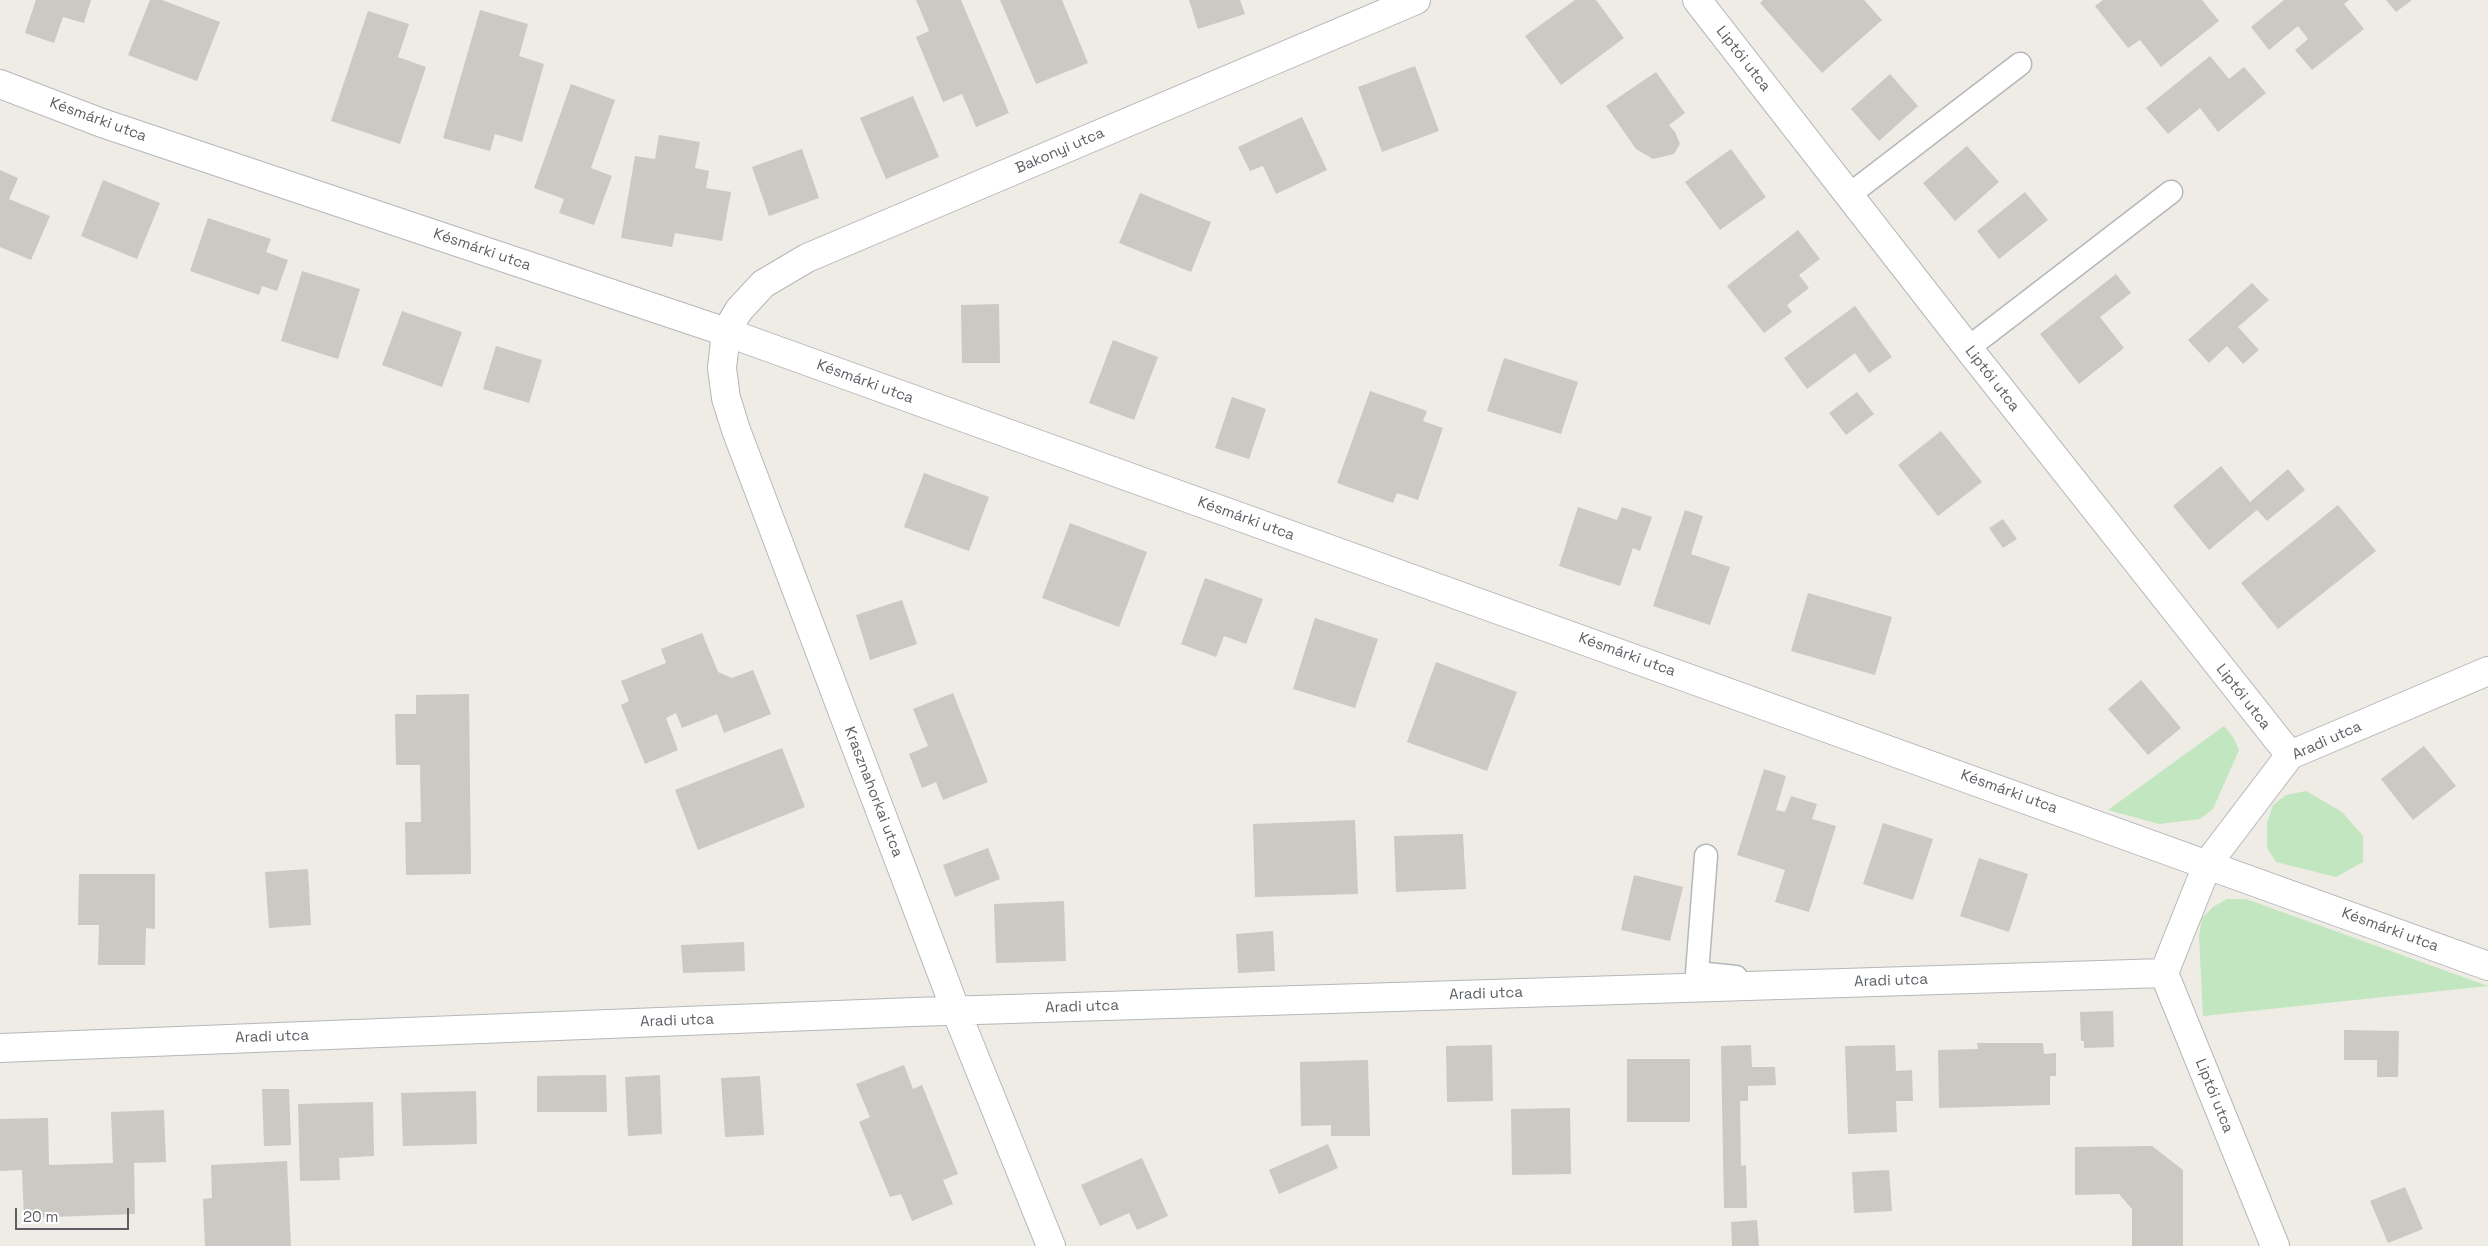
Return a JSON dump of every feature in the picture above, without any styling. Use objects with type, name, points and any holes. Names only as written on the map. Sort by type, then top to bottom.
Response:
[{"type":"street","name":"Bakonyi utca","points":[[726,332],[739,310],[763,284],[808,258],[1416,0]]},
{"type":"street","name":"Liptói utca","points":[[1697,0],[1968,348],[2290,756]]},
{"type":"street","name":"Késmárki utca","points":[[0,84],[102,123],[726,332],[2208,863],[2488,966]]},
{"type":"street","name":"Krasznahorkai utca","points":[[726,332],[722,368],[726,398],[736,430],[956,1011],[1051,1246]]},
{"type":"street","name":"Aradi utca","points":[[2208,863],[2290,756],[2488,671]]},
{"type":"street","points":[[2164,973],[2208,863]]},
{"type":"street","name":"Liptói utca","points":[[2164,973],[2275,1246]]},
{"type":"street","name":"Aradi utca","points":[[0,1048],[956,1011],[2164,973]]},
{"type":"lane","points":[[1849,196],[2020,64]]},
{"type":"lane","points":[[1968,348],[2171,192]]},
{"type":"lane","points":[[1706,856],[1697,973],[1798,984]]},
{"type":"green space","points":[[2224,726],[2233,737],[2239,750],[2213,809],[2200,819],[2159,824],[2108,810]]},
{"type":"green space","points":[[2306,791],[2342,812],[2363,836],[2363,862],[2336,877],[2276,862],[2267,848],[2267,823],[2273,805],[2286,795]]},
{"type":"green space","points":[[2227,899],[2246,899],[2488,986],[2203,1016],[2199,936],[2202,918],[2213,907]]},
{"type":"building","points":[[36,0],[91,0],[84,23],[63,17],[54,43],[25,33]]},
{"type":"building","points":[[150,0],[162,0],[220,22],[197,81],[128,55]]},
{"type":"building","points":[[916,0],[961,0],[1009,113],[976,127],[962,94],[943,102],[916,37],[929,31]]},
{"type":"building","points":[[1000,0],[1062,0],[1088,63],[1036,84]]},
{"type":"building","points":[[1189,0],[1240,0],[1245,14],[1198,29]]},
{"type":"building","points":[[1575,0],[1596,0],[1624,38],[1561,85],[1525,36]]},
{"type":"building","points":[[1763,0],[1864,0],[1882,20],[1822,73],[1760,3]]},
{"type":"building","points":[[2103,0],[2202,0],[2219,21],[2161,67],[2140,40],[2128,48],[2095,6]]},
{"type":"building","points":[[2284,0],[2349,0],[2344,4],[2364,29],[2312,70],[2295,50],[2308,39],[2298,26],[2269,50],[2251,27]]},
{"type":"building","points":[[2386,0],[2412,0],[2396,12]]},
{"type":"building","points":[[480,10],[528,24],[519,56],[544,64],[522,142],[495,134],[490,151],[443,138]]},
{"type":"building","points":[[368,11],[409,24],[398,57],[426,67],[400,144],[331,121]]},
{"type":"building","points":[[2210,56],[2229,79],[2244,67],[2266,93],[2218,132],[2200,108],[2168,134],[2146,108]]},
{"type":"building","points":[[1415,66],[1439,131],[1382,152],[1358,87]]},
{"type":"building","points":[[1656,72],[1685,113],[1669,125],[1675,132],[1680,144],[1674,154],[1653,159],[1636,149],[1606,106]]},
{"type":"building","points":[[1890,74],[1918,106],[1879,141],[1851,109]]},
{"type":"building","points":[[571,84],[615,100],[591,168],[612,176],[594,225],[559,213],[564,199],[534,188]]},
{"type":"building","points":[[913,96],[939,157],[886,179],[860,118]]},
{"type":"building","points":[[1302,117],[1327,170],[1276,194],[1263,166],[1250,171],[1238,147]]},
{"type":"building","points":[[659,135],[700,142],[695,168],[709,171],[706,188],[731,192],[722,241],[675,233],[672,247],[621,238],[635,156],[655,159]]},
{"type":"building","points":[[1967,146],[1999,182],[1955,221],[1923,183]]},
{"type":"building","points":[[802,149],[819,198],[769,216],[752,167]]},
{"type":"building","points":[[1731,149],[1766,197],[1720,230],[1685,182]]},
{"type":"building","points":[[0,170],[18,178],[9,199],[50,216],[31,260],[0,247]]},
{"type":"building","points":[[103,180],[160,203],[137,259],[81,236]]},
{"type":"building","points":[[2025,192],[2048,220],[1999,259],[1977,231]]},
{"type":"building","points":[[1140,193],[1211,222],[1191,272],[1119,243]]},
{"type":"building","points":[[208,218],[271,239],[266,252],[288,260],[277,291],[262,286],[259,295],[190,271]]},
{"type":"building","points":[[1798,230],[1820,259],[1799,275],[1809,288],[1787,305],[1792,312],[1764,333],[1727,286]]},
{"type":"building","points":[[302,271],[360,289],[338,359],[281,341]]},
{"type":"building","points":[[2116,274],[2131,293],[2100,317],[2124,348],[2079,384],[2040,334]]},
{"type":"building","points":[[2252,283],[2269,300],[2238,327],[2259,350],[2243,364],[2227,346],[2209,363],[2188,340]]},
{"type":"building","points":[[999,304],[1000,363],[962,363],[961,305]]},
{"type":"building","points":[[1855,306],[1892,357],[1869,373],[1855,353],[1807,389],[1784,358]]},
{"type":"building","points":[[402,311],[462,332],[442,387],[382,365]]},
{"type":"building","points":[[1113,340],[1158,357],[1134,420],[1089,403]]},
{"type":"building","points":[[496,346],[542,360],[529,403],[483,389]]},
{"type":"building","points":[[1504,358],[1578,382],[1561,434],[1487,411]]},
{"type":"building","points":[[1370,391],[1427,411],[1423,421],[1443,428],[1418,500],[1397,493],[1393,503],[1337,483]]},
{"type":"building","points":[[1857,392],[1874,414],[1846,435],[1829,413]]},
{"type":"building","points":[[1232,397],[1266,409],[1249,459],[1215,448]]},
{"type":"building","points":[[1941,431],[1982,482],[1938,516],[1898,465]]},
{"type":"building","points":[[2221,466],[2250,502],[2288,469],[2305,490],[2267,521],[2257,510],[2209,550],[2173,506]]},
{"type":"building","points":[[924,473],[989,497],[969,551],[904,527]]},
{"type":"building","points":[[2338,505],[2376,551],[2278,629],[2241,583]]},
{"type":"building","points":[[1578,507],[1617,520],[1622,507],[1652,517],[1640,551],[1633,548],[1620,586],[1559,566]]},
{"type":"building","points":[[1685,510],[1703,516],[1691,554],[1730,567],[1710,625],[1653,606]]},
{"type":"building","points":[[2003,519],[2017,539],[2003,548],[1989,528]]},
{"type":"building","points":[[1070,523],[1147,552],[1119,627],[1042,598]]},
{"type":"building","points":[[1205,578],[1263,599],[1246,644],[1224,636],[1216,657],[1181,644]]},
{"type":"building","points":[[1808,593],[1892,617],[1875,675],[1791,651]]},
{"type":"building","points":[[902,600],[917,644],[870,660],[856,615]]},
{"type":"building","points":[[1315,618],[1378,639],[1355,708],[1293,689]]},
{"type":"building","points":[[702,633],[718,672],[732,678],[753,670],[771,714],[724,733],[717,714],[682,728],[676,713],[666,718],[678,750],[645,764],[621,705],[629,701],[621,681],[666,663],[661,649]]},
{"type":"building","points":[[1436,662],[1517,692],[1487,771],[1407,742]]},
{"type":"building","points":[[2141,680],[2181,728],[2148,755],[2108,709]]},
{"type":"building","points":[[953,693],[988,782],[943,800],[936,782],[922,788],[909,754],[928,746],[913,709]]},
{"type":"building","points":[[469,694],[471,874],[406,875],[405,822],[421,822],[420,765],[396,765],[395,714],[416,714],[416,695]]},
{"type":"building","points":[[2424,746],[2456,786],[2413,820],[2381,779]]},
{"type":"building","points":[[782,748],[805,807],[698,850],[675,790]]},
{"type":"building","points":[[1764,769],[1786,776],[1776,810],[1785,812],[1791,796],[1817,804],[1812,819],[1836,826],[1809,912],[1775,902],[1785,870],[1737,855]]},
{"type":"building","points":[[1355,820],[1358,894],[1255,897],[1253,824]]},
{"type":"building","points":[[1883,823],[1933,839],[1913,900],[1863,884]]},
{"type":"building","points":[[1463,834],[1466,889],[1396,892],[1394,836]]},
{"type":"building","points":[[988,848],[1000,879],[955,897],[943,865]]},
{"type":"building","points":[[1979,858],[2028,874],[2009,932],[1960,916]]},
{"type":"building","points":[[308,869],[311,925],[269,928],[265,872]]},
{"type":"building","points":[[79,874],[155,874],[155,929],[146,928],[145,965],[98,965],[99,925],[78,925]]},
{"type":"building","points":[[1634,875],[1683,887],[1670,941],[1621,930]]},
{"type":"building","points":[[1064,901],[1066,961],[996,963],[994,904]]},
{"type":"building","points":[[1273,931],[1275,971],[1238,973],[1236,934]]},
{"type":"building","points":[[744,942],[745,971],[683,973],[681,945]]},
{"type":"building","points":[[2113,1011],[2114,1047],[2084,1048],[2084,1041],[2081,1041],[2080,1012]]},
{"type":"building","points":[[2344,1030],[2399,1031],[2398,1077],[2377,1077],[2377,1060],[2344,1060]]},
{"type":"building","points":[[1977,1043],[2043,1043],[2044,1054],[2056,1053],[2056,1076],[2050,1076],[2050,1105],[1939,1108],[1938,1050],[1978,1049]]},
{"type":"building","points":[[1492,1045],[1493,1101],[1447,1102],[1446,1046]]},
{"type":"building","points":[[1751,1045],[1752,1067],[1775,1067],[1776,1085],[1748,1086],[1748,1101],[1740,1101],[1741,1166],[1746,1165],[1747,1208],[1724,1208],[1721,1046]]},
{"type":"building","points":[[1895,1045],[1896,1071],[1912,1070],[1913,1101],[1896,1101],[1897,1132],[1848,1134],[1845,1046]]},
{"type":"building","points":[[1627,1059],[1690,1059],[1690,1122],[1627,1122]]},
{"type":"building","points":[[1368,1060],[1370,1136],[1331,1136],[1331,1125],[1301,1126],[1300,1062]]},
{"type":"building","points":[[904,1065],[913,1089],[922,1085],[958,1174],[943,1180],[953,1204],[912,1221],[901,1194],[890,1197],[859,1122],[870,1117],[856,1084]]},
{"type":"building","points":[[606,1075],[607,1112],[537,1112],[537,1076]]},
{"type":"building","points":[[660,1075],[662,1134],[628,1136],[625,1077]]},
{"type":"building","points":[[760,1076],[764,1135],[725,1137],[721,1078]]},
{"type":"building","points":[[262,1089],[289,1089],[291,1145],[264,1146]]},
{"type":"building","points":[[476,1091],[477,1144],[403,1146],[401,1093]]},
{"type":"building","points":[[373,1102],[374,1156],[339,1158],[340,1180],[300,1181],[298,1104]]},
{"type":"building","points":[[1570,1108],[1571,1174],[1512,1175],[1511,1109]]},
{"type":"building","points":[[164,1110],[166,1162],[134,1163],[135,1214],[24,1218],[22,1170],[0,1171],[0,1119],[48,1118],[49,1165],[113,1163],[111,1112]]},
{"type":"building","points":[[1328,1144],[1338,1168],[1279,1194],[1269,1170]]},
{"type":"building","points":[[2152,1146],[2183,1170],[2183,1246],[2132,1246],[2132,1209],[2119,1194],[2075,1195],[2075,1147]]},
{"type":"building","points":[[1142,1158],[1168,1216],[1137,1230],[1129,1213],[1100,1226],[1081,1185]]},
{"type":"building","points":[[287,1161],[291,1246],[205,1246],[203,1199],[212,1198],[211,1165]]},
{"type":"building","points":[[1889,1170],[1892,1211],[1854,1213],[1852,1172]]},
{"type":"building","points":[[2405,1187],[2423,1229],[2388,1243],[2370,1201]]},
{"type":"building","points":[[1757,1220],[1759,1246],[1732,1246],[1731,1222]]}]
